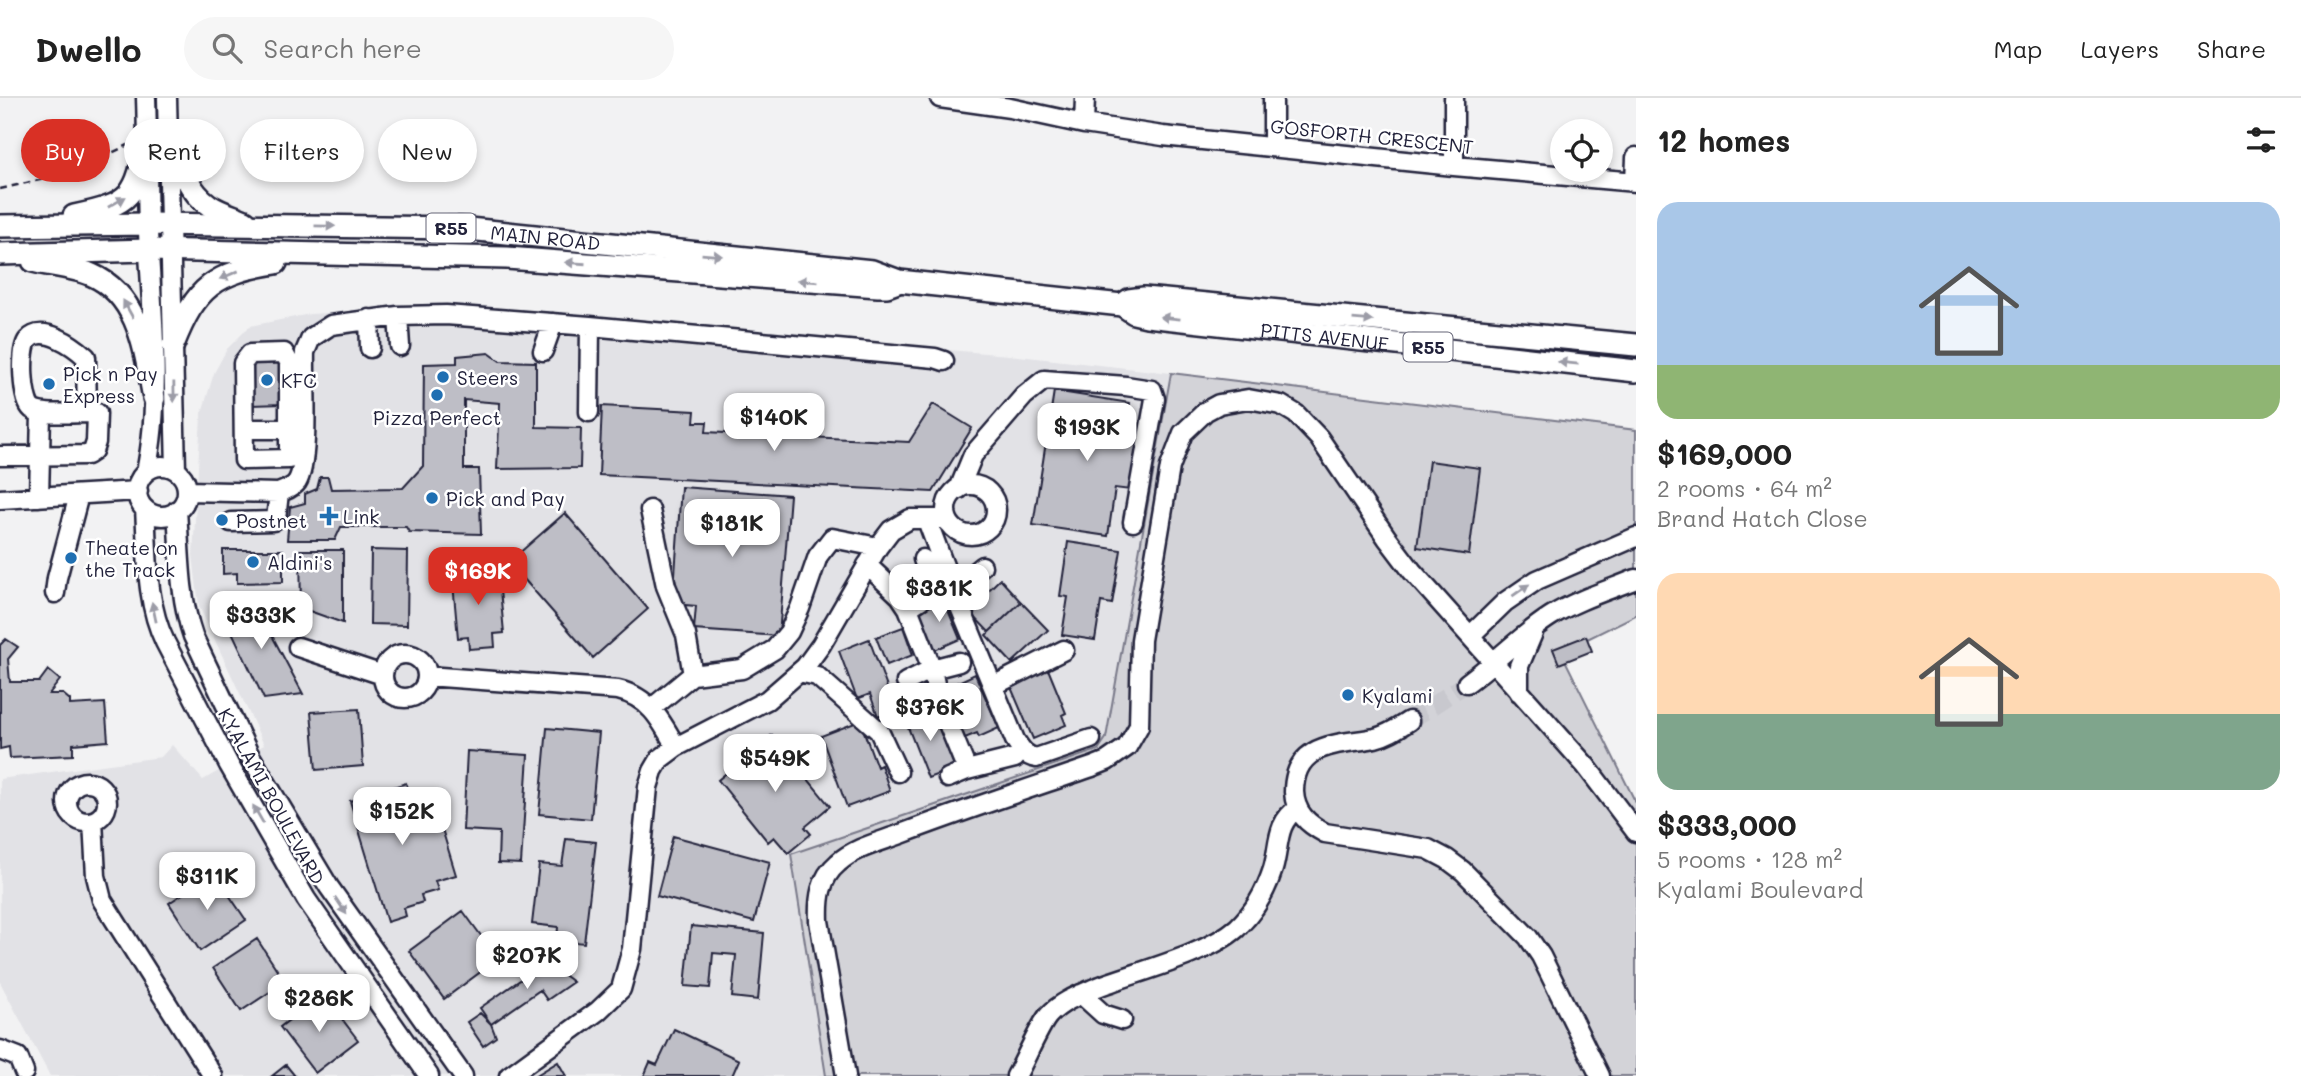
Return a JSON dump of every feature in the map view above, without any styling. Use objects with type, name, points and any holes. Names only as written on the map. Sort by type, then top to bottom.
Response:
[{"type":"main road","points":[[28,226],[100,211],[122,201],[137,182]]},
{"type":"main road","points":[[190,182],[198,196],[209,206],[257,225]]},
{"type":"main road","name":"MAIN ROAD","points":[[159,224],[459,228],[511,232],[872,271],[899,281],[1122,305],[1129,300],[1144,298],[1221,315]]},
{"type":"main road","name":"R55","points":[[0,226],[159,224]]},
{"type":"main road","name":"MAIN ROAD","points":[[149,250],[507,258],[878,286],[893,285],[899,281]]},
{"type":"main road","name":"R55","points":[[1,254],[149,250]]},
{"type":"main road","points":[[1,254],[92,275],[118,293],[131,312],[143,344],[154,398]]},
{"type":"main road","points":[[173,345],[185,313],[195,300],[220,278],[237,271],[320,255]]},
{"type":"main road","name":"PITTS AVENUE","points":[[1221,315],[1636,345]]},
{"type":"main road","name":"PITTS AVENUE","points":[[1221,315],[1636,371]]},
{"type":"street","points":[[146,98],[151,119]]},
{"type":"street","points":[[159,119],[167,98]]},
{"type":"street","name":"GOSFORTH CRESCENT","points":[[940,98],[1163,136],[1636,182]]},
{"type":"street","points":[[1084,124],[1085,98]]},
{"type":"street","points":[[1273,98],[1273,147]]},
{"type":"street","points":[[1454,98],[1454,166]]},
{"type":"street","points":[[1636,157],[1636,182]]},
{"type":"street","points":[[157,182],[159,224],[171,251],[176,470]]},
{"type":"street","points":[[0,499],[138,491],[146,472],[152,429],[155,350],[149,250],[159,224]]},
{"type":"street","points":[[398,316],[400,346]]},
{"type":"street","points":[[187,491],[279,493],[293,487],[298,481],[295,464],[289,429],[289,362],[284,353],[250,354],[243,363],[244,460],[295,464],[304,457],[307,344],[317,332],[331,326],[398,316],[467,316],[935,358],[944,361]]},
{"type":"street","points":[[369,320],[370,348]]},
{"type":"street","points":[[543,351],[553,323]]},
{"type":"street","points":[[589,412],[590,326]]},
{"type":"street","points":[[0,456],[87,455],[93,451],[96,442],[92,413],[96,380],[86,357],[48,334],[37,334],[29,339],[25,346],[24,393],[27,403],[32,409],[41,412],[92,413]]},
{"type":"street","points":[[949,523],[946,508],[953,494],[959,489],[973,455],[1024,396],[1044,380],[1052,379],[1139,388],[1155,393],[1133,522]]},
{"type":"street","points":[[846,1076],[819,921],[818,902],[821,887],[830,871],[848,855],[1092,767],[1107,761],[1127,747],[1139,726],[1141,640],[1170,467],[1183,433],[1206,411],[1219,404],[1234,400],[1263,400],[1281,405],[1307,423],[1412,571],[1586,766],[1636,832]]},
{"type":"street","points":[[39,497],[41,412]]},
{"type":"street","points":[[244,429],[289,429]]},
{"type":"street","points":[[145,509],[160,516],[168,515],[177,510],[186,499],[187,491],[182,475],[176,470],[160,466],[146,472]]},
{"type":"street","points":[[509,1076],[598,1011],[621,989],[632,949],[648,787],[660,759],[676,747],[767,700],[799,672],[821,645],[878,547],[900,523],[910,519],[946,519],[954,529],[968,535],[983,532],[993,521],[995,505],[988,492],[974,486],[959,489]]},
{"type":"street","name":"KYALAMI BOULEVARD","points":[[138,491],[140,502],[145,509],[153,608],[165,642],[229,765],[306,899],[429,1076]]},
{"type":"street","points":[[231,522],[273,522],[276,519],[279,493]]},
{"type":"street","points":[[55,593],[79,495]]},
{"type":"street","name":"KYALAMI BOULEVARD","points":[[177,510],[186,616],[249,754],[336,898],[463,1076]]},
{"type":"street","points":[[650,510],[666,586],[686,635],[693,675]]},
{"type":"street","points":[[928,520],[953,590],[1015,740],[1029,757],[1036,758],[1091,739]]},
{"type":"street","points":[[1470,636],[1505,602],[1537,580],[1636,537]]},
{"type":"street","points":[[652,708],[693,675],[743,669],[775,649],[789,632],[818,556],[832,538],[878,547]]},
{"type":"street","points":[[908,608],[931,593],[933,588],[923,559]]},
{"type":"street","points":[[867,565],[900,596],[908,608],[932,670],[938,699],[967,770]]},
{"type":"street","points":[[953,590],[982,566]]},
{"type":"street","points":[[1467,684],[1555,613],[1636,579]]},
{"type":"street","points":[[1519,692],[1519,666],[1536,626]]},
{"type":"street","points":[[298,647],[383,675]]},
{"type":"street","points":[[993,686],[1064,649]]},
{"type":"street","points":[[405,654],[418,658],[426,669],[427,676],[423,689],[412,697],[405,698],[387,688],[383,675],[393,657],[405,654]]},
{"type":"street","points":[[906,681],[959,662]]},
{"type":"street","points":[[799,672],[817,676],[879,731],[898,772]]},
{"type":"street","points":[[427,676],[631,693],[652,708],[676,747]]},
{"type":"street","points":[[915,703],[938,699]]},
{"type":"street","points":[[1409,721],[1378,737],[1338,742],[1314,751],[1296,777],[1294,797],[1298,808],[1311,826],[1325,833],[1428,849],[1463,871],[1528,937],[1541,956],[1600,1076]]},
{"type":"street","points":[[948,778],[967,770],[1015,758]]},
{"type":"street","points":[[1016,1076],[1047,1016],[1081,994],[1175,959],[1236,929],[1258,902],[1273,868],[1283,822],[1287,815],[1298,808]]},
{"type":"street","points":[[93,821],[96,876],[102,900],[213,1076]]},
{"type":"street","points":[[1081,994],[1103,1014],[1122,1020]]},
{"type":"street","points":[[2,1047],[18,1057],[24,1072]]},
{"type":"path","points":[[0,189],[69,173],[124,148]]},
{"type":"shaded area","points":[[429,307],[1009,355],[1171,373],[1106,738],[1098,750],[791,854],[826,1076],[50,1076],[0,982],[0,779],[161,757],[172,745],[203,780],[264,745],[199,606],[193,555],[201,416],[214,373],[227,349],[250,326],[310,314]]},
{"type":"shaded area","name":"Kyalami","points":[[1171,373],[1636,430],[1636,615],[1561,652],[1636,803],[1636,1076],[826,1076],[791,854],[1098,750],[1106,738]]},
{"type":"building","points":[[489,353],[500,361],[536,362],[536,427],[581,428],[580,468],[497,469],[500,403],[464,400],[464,469],[479,469],[481,534],[409,532],[406,527],[341,527],[335,540],[287,540],[290,507],[305,503],[305,494],[317,489],[320,477],[328,477],[331,489],[403,488],[423,466],[424,364],[457,363],[457,356]]},
{"type":"building","name":"KFC","points":[[250,356],[282,356],[283,404],[251,405]]},
{"type":"building","points":[[1054,391],[1130,403],[1127,423],[1148,426],[1138,491],[1115,488],[1108,536],[1033,525]]},
{"type":"building","points":[[933,404],[972,428],[933,492],[599,475],[602,406],[695,411],[694,422],[707,422],[706,432],[909,442]]},
{"type":"building","points":[[1429,461],[1480,468],[1469,555],[1417,547]]},
{"type":"building","points":[[681,487],[790,495],[779,636],[694,630],[696,606],[673,604]]},
{"type":"building","points":[[565,513],[648,609],[593,658],[509,562]]},
{"type":"building","points":[[1068,542],[1121,550],[1112,604],[1101,602],[1095,640],[1062,635],[1068,597],[1060,596]]},
{"type":"building","name":"Aldini's","points":[[223,550],[283,550],[283,582],[237,583],[237,573],[223,574]]},
{"type":"building","points":[[300,550],[343,550],[343,623],[301,608]]},
{"type":"building","points":[[371,550],[408,551],[407,625],[370,624]]},
{"type":"building","points":[[498,568],[504,633],[494,634],[495,647],[469,649],[468,637],[458,638],[452,572]]},
{"type":"building","points":[[1000,579],[1021,602],[989,632],[968,610]]},
{"type":"building","points":[[251,596],[303,694],[264,699],[223,613]]},
{"type":"building","points":[[943,598],[960,639],[935,650],[918,609]]},
{"type":"building","points":[[1021,602],[1048,630],[1012,663],[986,635]]},
{"type":"building","points":[[903,627],[913,655],[887,665],[876,637]]},
{"type":"building","points":[[1586,636],[1592,651],[1559,664],[1553,649]]},
{"type":"building","points":[[6,639],[18,647],[8,659],[10,682],[39,682],[48,670],[60,680],[49,694],[63,694],[70,700],[70,705],[105,703],[108,741],[73,744],[73,755],[10,758],[9,747],[0,749],[0,645]]},
{"type":"building","points":[[869,639],[895,709],[878,716],[870,694],[857,699],[839,651]]},
{"type":"building","points":[[1048,669],[1066,713],[1062,715],[1066,725],[1033,739],[1010,685]]},
{"type":"building","points":[[975,674],[999,728],[979,737],[977,733],[960,740],[947,711],[961,705],[952,685]]},
{"type":"building","points":[[931,707],[955,768],[928,778],[904,717]]},
{"type":"building","points":[[359,709],[363,766],[316,770],[311,712]]},
{"type":"building","points":[[860,721],[877,767],[881,765],[890,791],[847,807],[821,736]]},
{"type":"building","points":[[547,728],[599,733],[591,819],[539,814]]},
{"type":"building","points":[[772,735],[830,806],[805,827],[811,834],[788,853],[774,837],[768,842],[718,780]]},
{"type":"building","points":[[467,751],[528,755],[521,864],[498,863],[499,832],[463,830]]},
{"type":"building","points":[[406,783],[412,802],[432,796],[456,875],[435,881],[438,890],[421,895],[423,902],[404,908],[406,916],[387,922],[350,801]]},
{"type":"building","points":[[673,836],[770,862],[754,922],[657,896]]},
{"type":"building","points":[[566,839],[596,842],[584,943],[557,940],[558,927],[532,924],[539,864],[562,866]]},
{"type":"building","points":[[214,873],[246,920],[200,951],[169,903]]},
{"type":"building","points":[[463,911],[498,959],[444,999],[409,951]]},
{"type":"building","points":[[691,926],[764,933],[758,1000],[732,997],[736,955],[713,953],[710,988],[685,986]]},
{"type":"building","points":[[257,939],[285,982],[241,1011],[213,968]]},
{"type":"building","points":[[546,962],[573,982],[547,1000],[540,990],[491,1024],[480,1008]]},
{"type":"building","points":[[323,994],[358,1040],[315,1073],[280,1027]]},
{"type":"building","points":[[480,1013],[491,1024],[496,1037],[483,1046],[467,1022]]},
{"type":"building","points":[[674,1029],[739,1060],[732,1076],[644,1076],[650,1062],[657,1065]]},
{"type":"building","points":[[558,1062],[566,1076],[535,1076]]},
{"type":"building","points":[[286,1065],[295,1076],[272,1076]]},
{"type":"tunnel","points":[[1409,721],[1467,683]]},
{"type":"place","name":"Steers","points":[[443,377]]},
{"type":"place","name":"KFC","points":[[267,380]]},
{"type":"place","name":"Pick n Pay Express","points":[[49,384]]},
{"type":"place","name":"Pizza Perfect","points":[[437,395]]},
{"type":"place","name":"Pick and Pay","points":[[432,498]]},
{"type":"place","name":"Link","points":[[329,516]]},
{"type":"place","name":"Postnet","points":[[222,520]]},
{"type":"place","name":"Theate on the Track","points":[[71,558]]},
{"type":"place","name":"Aldini's","points":[[253,562]]},
{"type":"place","name":"Kyalami","points":[[1348,695]]}]
